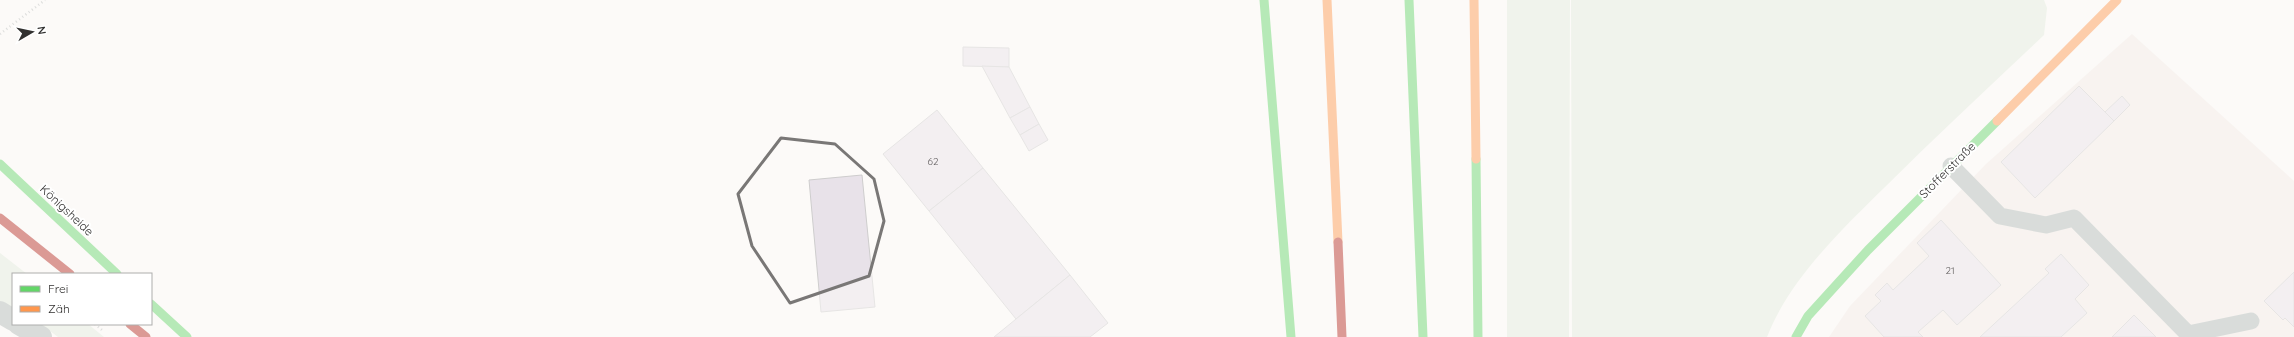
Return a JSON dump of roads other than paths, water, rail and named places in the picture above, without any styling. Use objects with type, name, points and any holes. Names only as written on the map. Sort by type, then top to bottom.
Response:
[{"type":"main road","points":[[1264,0],[1291,337]]},
{"type":"main road","points":[[1327,0],[1342,337]]},
{"type":"main road","points":[[1409,0],[1423,337]]},
{"type":"main road","points":[[1474,0],[1478,337]]},
{"type":"main road","name":"Stofferstraße","points":[[1796,337],[1808,316],[1868,250],[1951,166],[2107,3]]},
{"type":"main road","name":"Königsheide","points":[[0,164],[117,273]]},
{"type":"main road","points":[[0,218],[69,273]]},
{"type":"main road","points":[[152,305],[187,337]]},
{"type":"main road","points":[[131,325],[146,337]]},
{"type":"street","points":[[0,312],[12,319]]},
{"type":"street","points":[[21,325],[41,337]]},
{"type":"lane","points":[[1951,166],[2000,216],[2046,226],[2074,218],[2188,334],[2251,321]]}]
